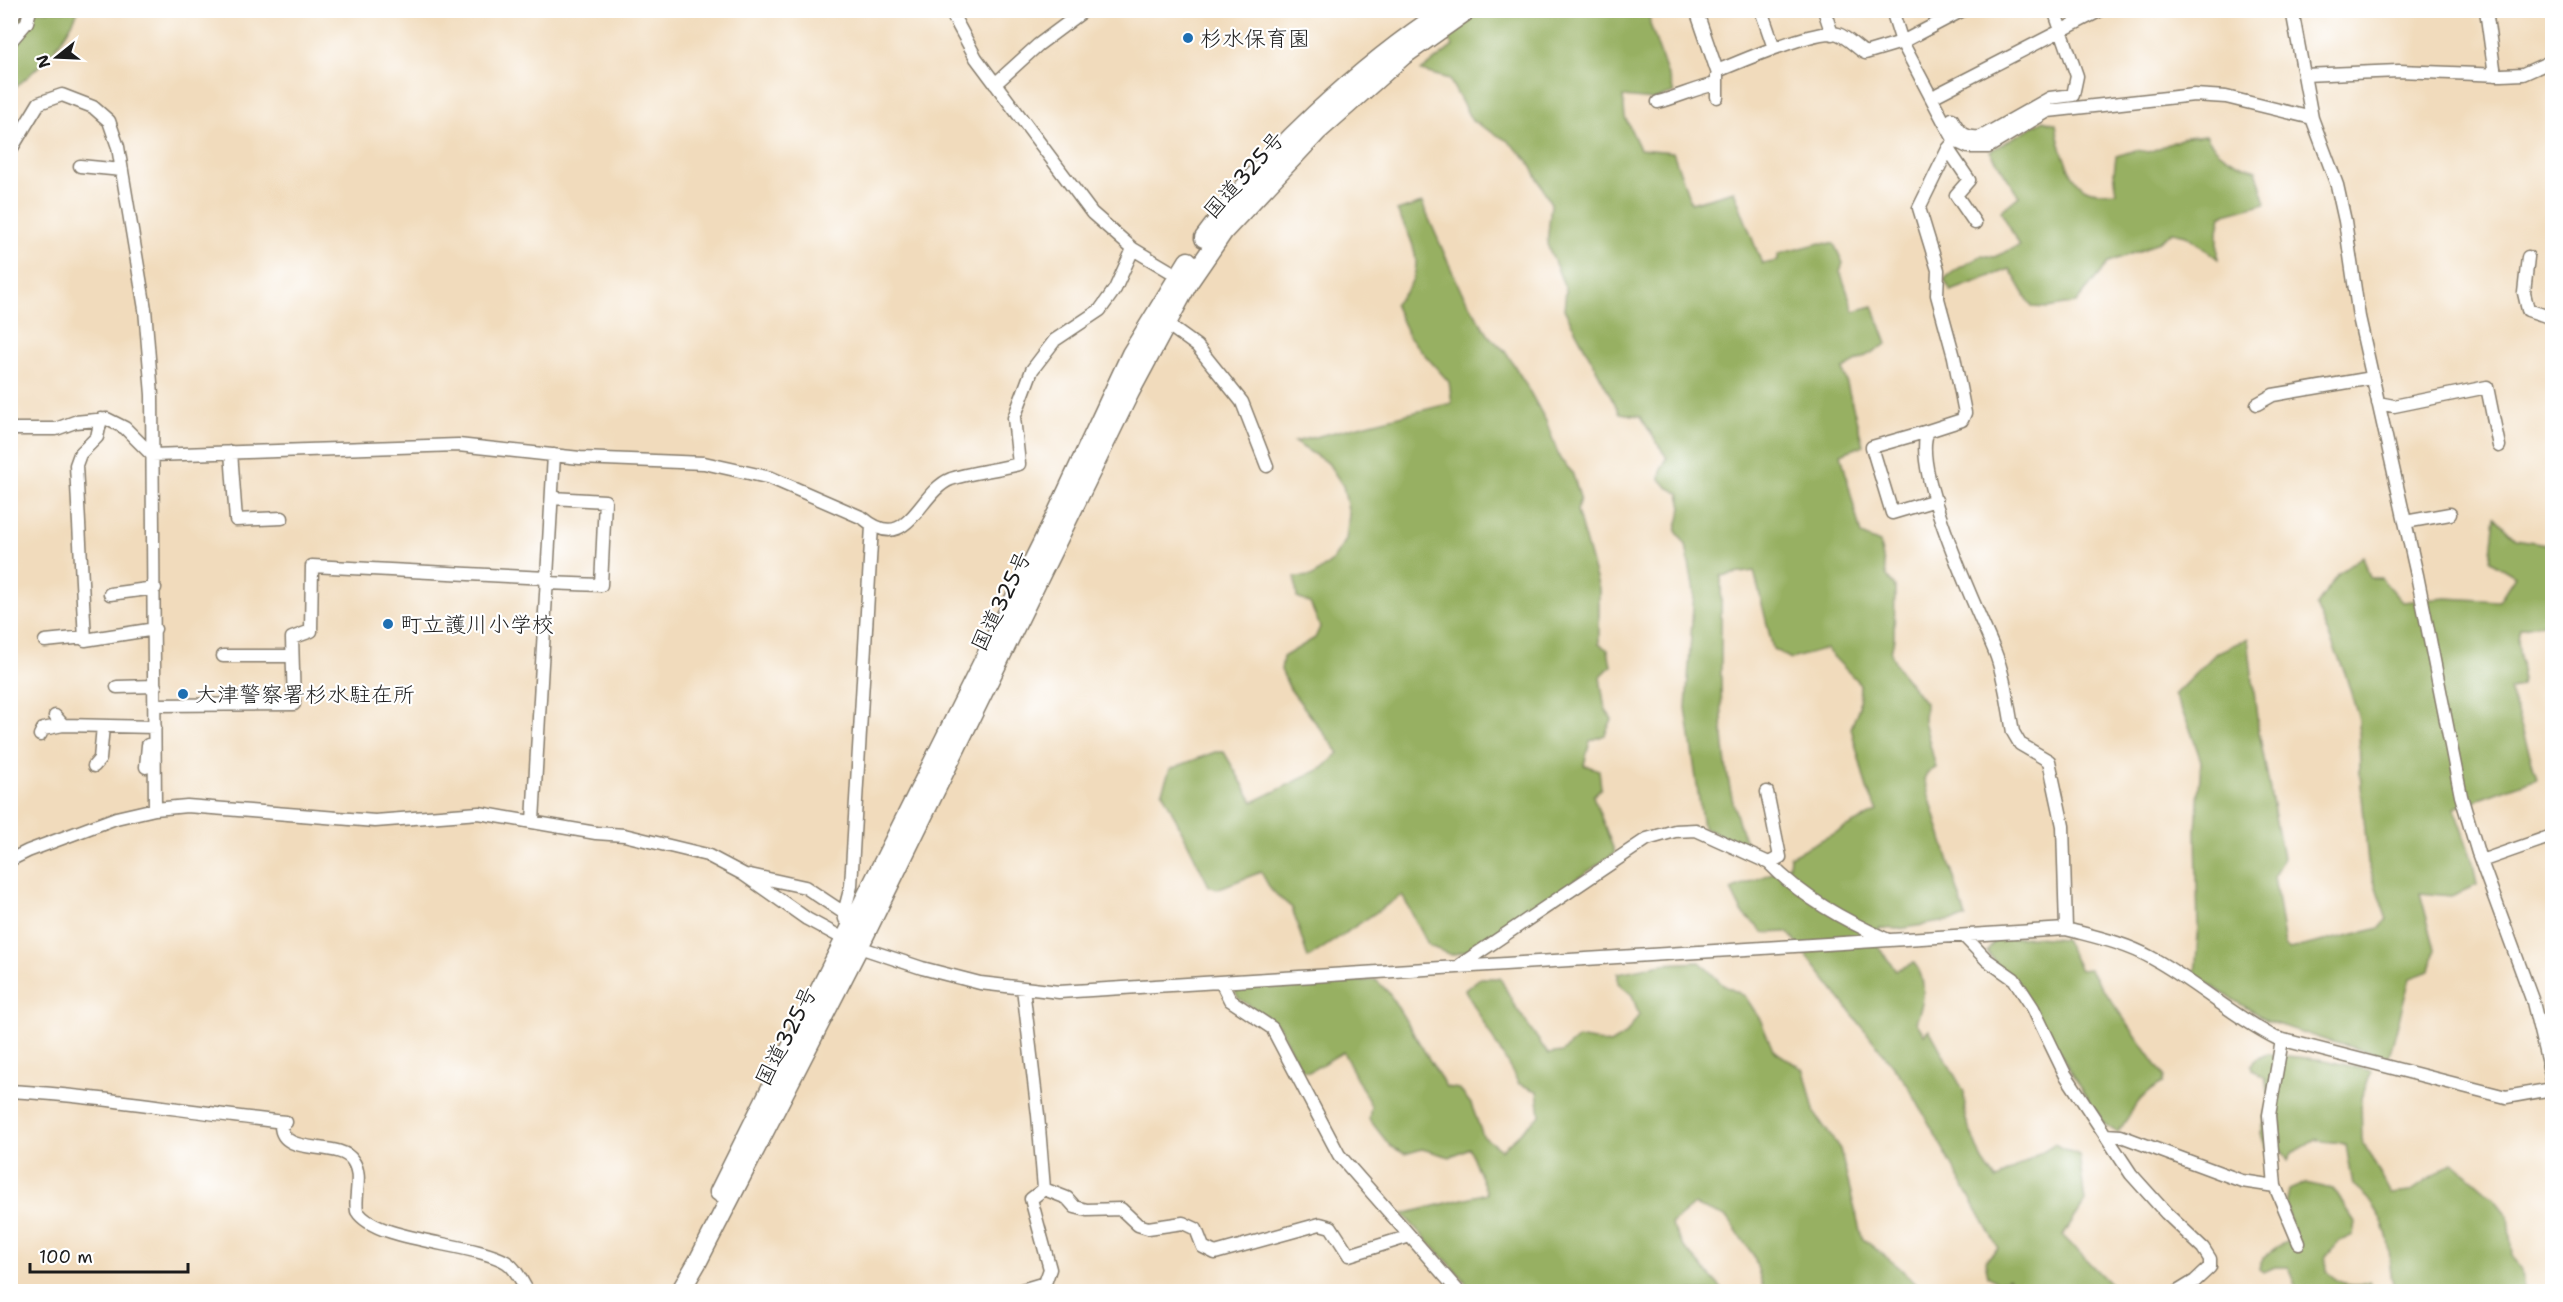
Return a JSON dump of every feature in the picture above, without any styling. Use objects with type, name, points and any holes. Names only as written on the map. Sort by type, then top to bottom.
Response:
[{"type":"highway","name":"国道325号","points":[[666,1292],[687,1256],[787,1058],[1060,507],[1131,354],[1183,279],[1223,211],[1314,115],[1407,37],[1446,10]]},
{"type":"highway","name":"国道325号","points":[[680,1292],[698,1261],[848,933],[1130,392],[1168,325],[1183,279],[1224,231],[1317,132],[1402,56],[1468,10]]},
{"type":"street","points":[[10,19],[16,10]]},
{"type":"street","points":[[10,42],[27,22],[30,10]]},
{"type":"street","points":[[950,10],[976,58],[1080,199],[1105,227],[1133,249],[1183,279]]},
{"type":"street","points":[[995,84],[1038,45],[1085,10]]},
{"type":"street","points":[[1696,10],[1717,78],[1717,97]]},
{"type":"street","points":[[1761,10],[1774,48]]},
{"type":"street","points":[[1824,10],[1832,34]]},
{"type":"street","points":[[1892,10],[1902,42],[1969,180],[1956,195],[1974,223]]},
{"type":"street","points":[[1658,102],[1696,88],[1774,48],[1838,34],[1865,53],[1902,42],[1963,10]]},
{"type":"street","points":[[1923,82],[1938,94],[1959,132],[1970,138],[1981,137],[2050,99],[2073,95],[2077,76],[2054,10]]},
{"type":"street","points":[[1938,94],[2101,10]]},
{"type":"street","points":[[2292,10],[2312,118],[2319,133],[2345,221],[2372,378],[2405,522],[2461,796],[2481,861],[2534,1002],[2553,1080]]},
{"type":"street","points":[[2486,10],[2495,75]]},
{"type":"street","points":[[2304,75],[2399,71],[2523,74],[2553,62]]},
{"type":"street","points":[[10,151],[39,103],[62,95],[93,107],[109,121],[118,147],[145,309],[152,395],[155,809]]},
{"type":"street","points":[[1952,145],[1988,147],[2048,111],[2194,95],[2226,97],[2312,118]]},
{"type":"street","points":[[1936,500],[1892,513],[1872,447],[1962,420],[1965,413],[1954,357],[1937,295],[1938,270],[1919,208],[1952,145]]},
{"type":"street","points":[[80,166],[122,170]]},
{"type":"street","points":[[10,429],[56,429],[75,422],[101,419],[125,428],[152,455],[458,445],[554,455],[704,463],[771,478],[862,518],[872,526],[900,527],[911,521],[935,489],[951,479],[1019,464],[1014,418],[1032,370],[1055,340],[1100,310],[1115,289],[1133,249]]},
{"type":"street","points":[[2528,257],[2523,293],[2528,310],[2553,318]]},
{"type":"street","points":[[1168,325],[1197,346],[1242,402],[1267,466]]},
{"type":"street","points":[[2257,404],[2272,395],[2372,378]]},
{"type":"street","points":[[2378,403],[2394,406],[2487,387],[2499,446]]},
{"type":"street","points":[[85,637],[76,465],[80,454],[97,437],[101,419]]},
{"type":"street","points":[[1928,431],[1924,453],[1947,539],[1995,654],[2013,732],[2020,744],[2049,761],[2063,826],[2066,929]]},
{"type":"street","points":[[231,452],[236,520],[282,518]]},
{"type":"street","points":[[533,820],[554,455]]},
{"type":"street","points":[[155,705],[294,704],[292,638],[311,631],[312,566],[601,585],[605,501],[552,498]]},
{"type":"street","points":[[2405,522],[2450,514]]},
{"type":"street","points":[[848,933],[872,526]]},
{"type":"street","points":[[110,594],[155,588]]},
{"type":"street","points":[[45,640],[85,637],[85,640],[155,629]]},
{"type":"street","points":[[223,656],[292,656]]},
{"type":"street","points":[[117,687],[155,686]]},
{"type":"street","points":[[40,735],[43,729],[59,721],[155,729]]},
{"type":"street","points":[[94,766],[100,759],[103,726]]},
{"type":"street","points":[[146,767],[148,740],[155,729]]},
{"type":"street","points":[[1767,792],[1780,857],[1769,863]]},
{"type":"street","points":[[10,860],[116,818],[155,809],[187,806],[375,821],[479,813],[533,820],[596,834],[624,835],[707,855],[743,874],[807,919],[848,933],[922,968],[980,983],[1059,992],[1459,966],[1553,963],[2066,929],[2122,944],[2152,958],[2190,981],[2248,1024],[2282,1040],[2506,1097],[2553,1089]]},
{"type":"street","points":[[1459,966],[1647,839],[1675,831],[1696,830],[1769,863],[1788,883],[1818,904],[1891,941]]},
{"type":"street","points":[[2481,861],[2553,836]]},
{"type":"street","points":[[743,874],[805,887],[848,933]]},
{"type":"street","points":[[1964,936],[1987,960],[2014,979],[2038,1018],[2065,1074],[2131,1174],[2166,1214],[2204,1248],[2210,1259],[2210,1267],[2195,1281],[2177,1292]]},
{"type":"street","points":[[1221,982],[1230,1000],[1272,1028],[1339,1155],[1459,1292]]},
{"type":"street","points":[[1023,988],[1044,1189]]},
{"type":"street","points":[[2282,1040],[2270,1115],[2275,1186],[2300,1243]]},
{"type":"street","points":[[10,1091],[103,1097],[202,1113],[286,1122],[281,1125],[281,1129],[291,1142],[344,1153],[352,1158],[358,1177],[357,1211],[370,1224],[472,1250],[506,1262],[514,1269],[528,1292]]},
{"type":"street","points":[[2105,1135],[2121,1136],[2242,1181],[2275,1186]]},
{"type":"street","points":[[1044,1189],[1067,1198],[1075,1207],[1087,1210],[1121,1209],[1138,1225],[1148,1228],[1183,1223],[1196,1229],[1203,1247],[1215,1253],[1320,1224],[1331,1227],[1349,1255],[1410,1236]]},
{"type":"street","points":[[1016,1292],[1045,1283],[1050,1269],[1031,1200],[1044,1189]]},
{"type":"green space","points":[[11,11],[78,11],[58,45],[31,74],[11,91]]},
{"type":"green space","points":[[1430,11],[1649,11],[1650,24],[1674,93],[1653,100],[1623,97],[1625,117],[1640,149],[1673,152],[1691,203],[1734,191],[1762,264],[1778,261],[1778,254],[1820,243],[1834,244],[1843,263],[1840,271],[1854,311],[1873,306],[1887,344],[1843,369],[1863,445],[1841,454],[1861,535],[1880,543],[1886,574],[1895,587],[1894,639],[1891,652],[1897,667],[1925,703],[1924,721],[1936,768],[1927,773],[1924,779],[1966,918],[1899,929],[1879,928],[1878,947],[1896,970],[1914,963],[1918,970],[1923,992],[1916,1022],[1924,1034],[1929,1029],[1964,1092],[1966,1120],[1981,1158],[1996,1180],[2054,1144],[2079,1155],[2085,1202],[2063,1236],[2117,1291],[2017,1291],[2009,1278],[1998,1283],[1988,1276],[1985,1261],[1998,1248],[1907,1084],[1788,932],[1764,933],[1742,912],[1731,890],[1789,866],[1790,856],[1878,811],[1867,789],[1851,728],[1859,707],[1860,684],[1826,649],[1791,659],[1773,649],[1754,571],[1721,576],[1724,749],[1737,816],[1748,847],[1703,828],[1686,708],[1694,592],[1686,545],[1676,531],[1682,508],[1679,493],[1667,487],[1660,479],[1661,470],[1667,458],[1640,416],[1620,413],[1564,309],[1566,290],[1547,244],[1551,204],[1528,160],[1508,141],[1472,121],[1449,79],[1421,71],[1453,46]]},
{"type":"green space","points":[[2044,120],[2056,124],[2068,168],[2078,183],[2087,190],[2117,192],[2114,173],[2116,156],[2136,150],[2149,152],[2186,137],[2206,135],[2227,157],[2256,170],[2266,203],[2221,215],[2218,231],[2218,259],[2186,235],[2173,232],[2147,248],[2109,262],[2076,303],[2048,308],[2032,307],[2010,269],[1951,291],[1944,280],[1957,269],[1982,255],[1994,257],[2019,246],[2001,211],[2019,196],[1990,151]]},
{"type":"green space","points":[[1422,203],[1460,289],[1489,336],[1506,352],[1525,383],[1546,421],[1560,459],[1572,472],[1580,497],[1577,511],[1599,589],[1599,644],[1608,650],[1611,666],[1600,677],[1605,709],[1612,719],[1605,735],[1590,741],[1584,765],[1599,770],[1601,788],[1593,796],[1615,853],[1474,949],[1451,955],[1429,946],[1402,895],[1308,958],[1292,908],[1271,890],[1261,872],[1217,889],[1209,886],[1162,791],[1170,769],[1215,752],[1224,752],[1253,802],[1323,768],[1339,753],[1290,689],[1281,670],[1283,657],[1315,638],[1320,627],[1310,603],[1297,598],[1295,577],[1313,576],[1332,561],[1346,540],[1349,514],[1343,486],[1328,463],[1294,442],[1452,403],[1449,382],[1409,337],[1394,304],[1405,293],[1412,281],[1416,259],[1414,248],[1397,211]]},
{"type":"green space","points":[[2495,517],[2516,539],[2552,545],[2552,631],[2547,622],[2520,628],[2518,642],[2522,671],[2521,685],[2510,690],[2537,778],[2454,808],[2473,862],[2477,885],[2451,896],[2420,893],[2435,949],[2430,971],[2410,978],[2389,1057],[2328,1041],[2268,1021],[2195,976],[2198,934],[2196,830],[2201,761],[2189,726],[2174,695],[2216,653],[2248,638],[2258,727],[2283,858],[2274,876],[2285,946],[2290,949],[2380,928],[2387,920],[2368,863],[2360,774],[2359,720],[2345,673],[2316,606],[2339,573],[2363,556],[2370,578],[2381,578],[2402,602],[2446,598],[2499,601],[2515,576],[2490,561]]},
{"type":"green space","points":[[2033,937],[2064,939],[2080,970],[2089,969],[2164,1076],[2163,1083],[2142,1098],[2118,1133],[2104,1124],[2057,1048],[1987,951],[1996,939]]},
{"type":"green space","points":[[1700,962],[1723,985],[1745,996],[1760,1019],[1773,1050],[1804,1070],[1815,1114],[1840,1149],[1862,1238],[1899,1267],[1923,1291],[1764,1291],[1754,1256],[1726,1217],[1694,1205],[1671,1224],[1683,1246],[1724,1291],[1472,1291],[1403,1214],[1487,1193],[1469,1148],[1450,1157],[1422,1149],[1405,1154],[1390,1146],[1369,1119],[1371,1106],[1343,1052],[1309,1072],[1300,1069],[1278,1025],[1238,998],[1234,988],[1376,980],[1389,993],[1446,1087],[1459,1089],[1471,1104],[1483,1136],[1501,1150],[1540,1115],[1537,1091],[1519,1084],[1465,990],[1480,978],[1500,978],[1515,1006],[1548,1054],[1562,1052],[1578,1038],[1610,1044],[1626,1034],[1639,1015],[1632,995],[1618,983],[1618,973],[1662,964]]},
{"type":"green space","points":[[2268,1054],[2325,1060],[2372,1071],[2361,1098],[2362,1140],[2391,1194],[2410,1192],[2453,1162],[2493,1197],[2508,1216],[2512,1255],[2522,1270],[2524,1291],[2395,1291],[2391,1278],[2386,1233],[2370,1202],[2353,1185],[2346,1145],[2316,1139],[2292,1153],[2288,1161],[2282,1151],[2266,1148],[2261,1134],[2270,1096],[2265,1078],[2252,1069],[2251,1065],[2256,1059]]},
{"type":"green space","points":[[2305,1183],[2333,1189],[2355,1222],[2353,1235],[2338,1242],[2326,1256],[2327,1272],[2347,1284],[2358,1285],[2370,1282],[2375,1291],[2298,1291],[2289,1267],[2275,1267],[2263,1272],[2259,1269],[2264,1259],[2273,1250],[2295,1239],[2286,1205],[2289,1190]]},
{"type":"place","name":"杉水保育園","points":[[1188,38]]},
{"type":"place","name":"町立護川小学校","points":[[388,624]]},
{"type":"place","name":"大津警察署杉水駐在所","points":[[183,694]]}]
